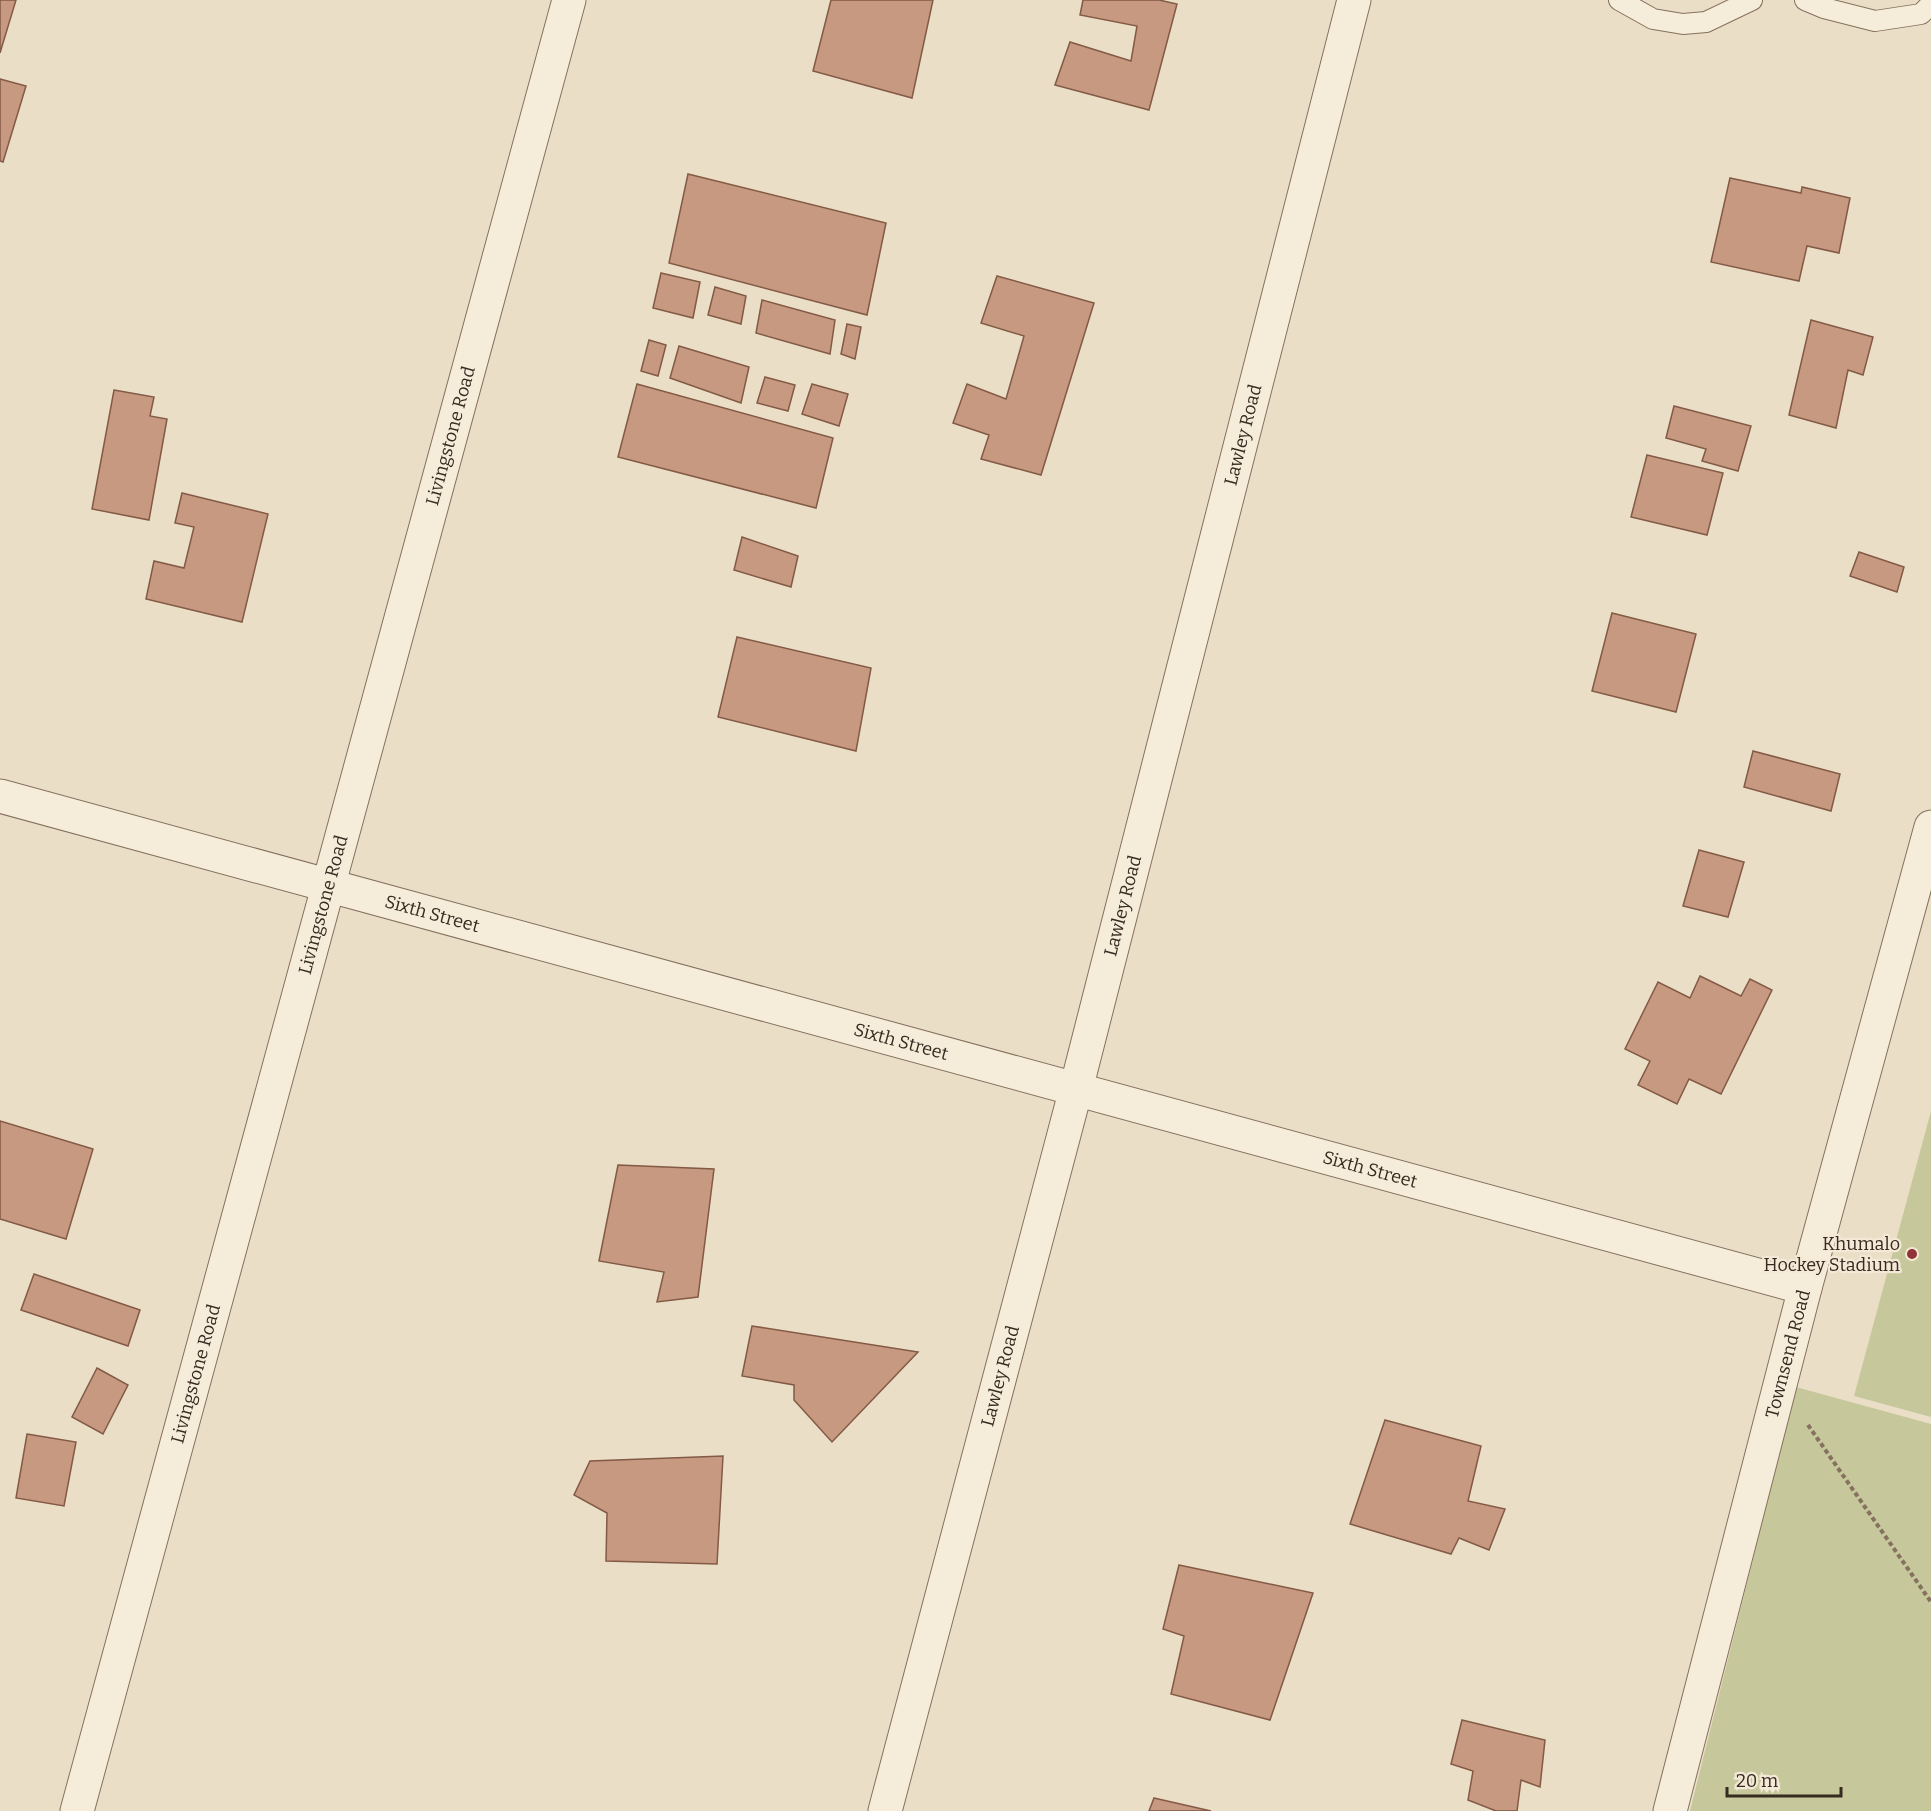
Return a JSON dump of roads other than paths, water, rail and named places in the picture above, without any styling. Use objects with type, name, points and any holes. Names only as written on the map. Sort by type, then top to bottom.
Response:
[{"type":"street","name":"Livingstone Road","points":[[77,1811],[569,0]]},
{"type":"street","name":"Lawley Road","points":[[885,1811],[1076,1089],[1354,0]]},
{"type":"street","name":"Sixth Street","points":[[0,796],[1805,1288]]},
{"type":"street","name":"Townsend Road","points":[[1670,1811],[1805,1288],[1931,827]]},
{"type":"lane","points":[[1619,0],[1653,19],[1683,24],[1706,22],[1752,0]]},
{"type":"lane","points":[[1805,0],[1824,8],[1875,21],[1921,14],[1931,4]]},
{"type":"place","name":"Khumalo Hockey Stadium","points":[[1912,1254]]}]
